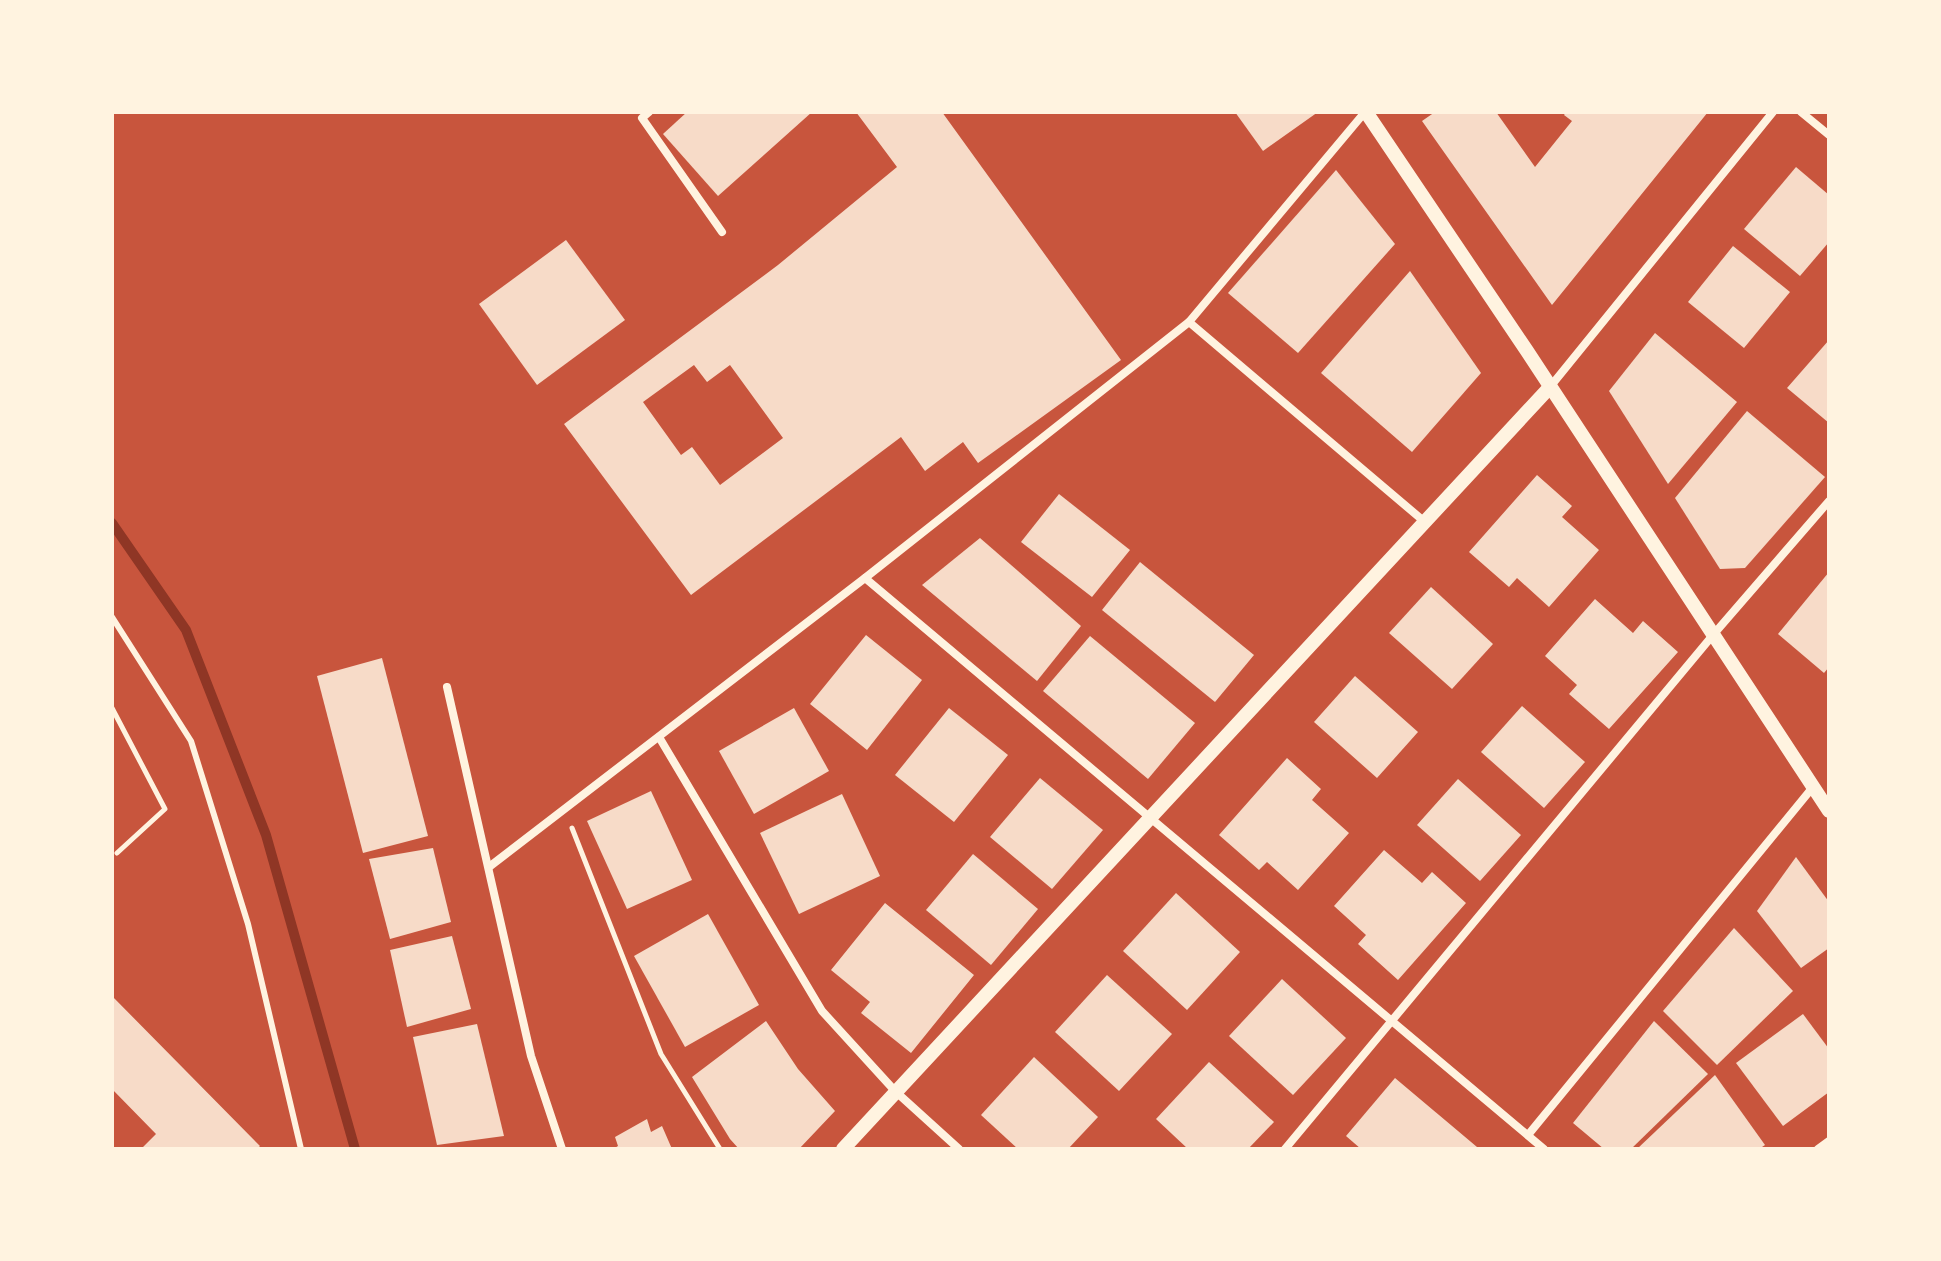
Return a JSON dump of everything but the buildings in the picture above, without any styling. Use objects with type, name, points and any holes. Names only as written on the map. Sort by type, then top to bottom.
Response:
[{"type":"street","points":[[649,112],[642,118],[722,232]]},
{"type":"street","points":[[489,867],[865,578],[1189,322],[1366,112],[1829,811]]},
{"type":"street","points":[[843,1149],[1550,387],[1773,112]]},
{"type":"street","points":[[1801,112],[1829,135]]},
{"type":"street","points":[[1189,322],[1426,523]]},
{"type":"street","points":[[1285,1149],[1713,635],[1829,501]]},
{"type":"street","points":[[865,578],[1544,1149]]},
{"type":"street","points":[[447,687],[531,1056],[562,1149]]},
{"type":"street","points":[[659,737],[822,1011],[895,1091],[959,1149]]},
{"type":"street","points":[[1528,1135],[1813,787]]},
{"type":"street","points":[[1818,1149],[1829,1141]]},
{"type":"lane","points":[[112,617],[191,741],[248,924],[301,1149]]},
{"type":"path","points":[[112,708],[165,809],[117,853]]},
{"type":"path","points":[[565,808],[661,1054],[720,1149]]},
{"type":"waterway","points":[[112,523],[186,630],[266,835],[355,1149]]}]
